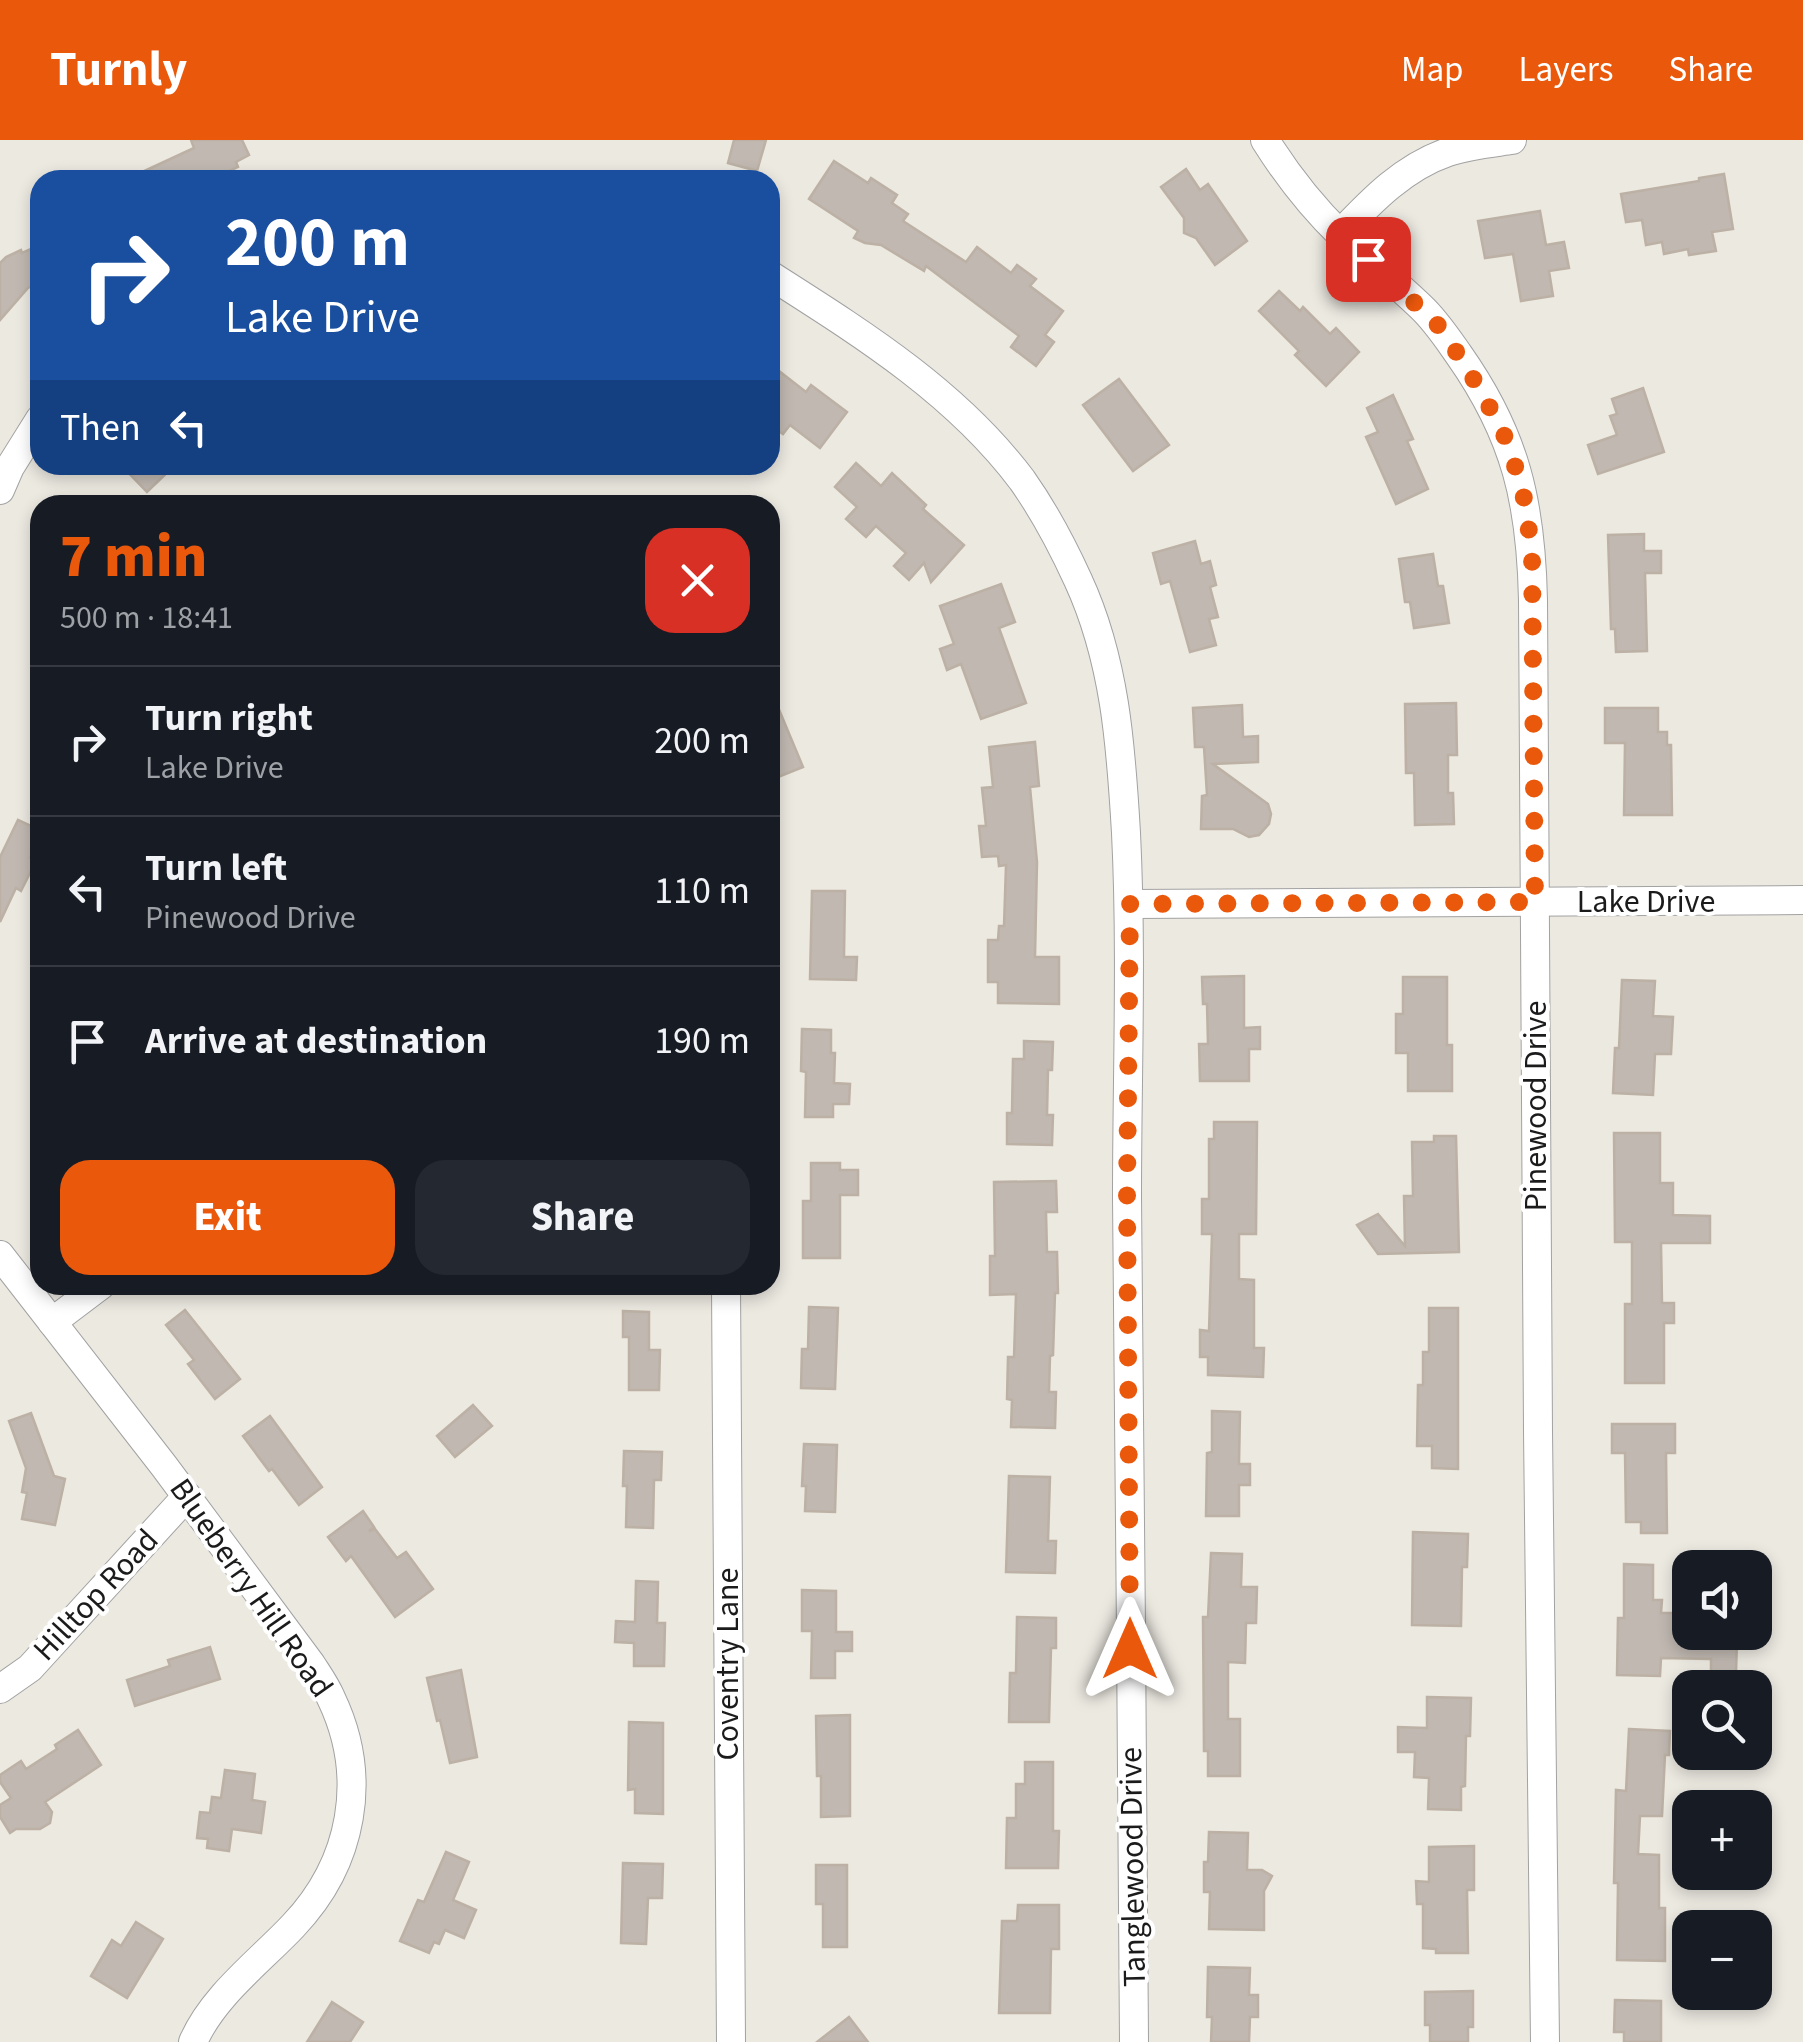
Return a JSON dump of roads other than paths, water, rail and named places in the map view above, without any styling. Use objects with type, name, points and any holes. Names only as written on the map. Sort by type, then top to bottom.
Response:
[{"type":"street","name":"Pinewood Drive","points":[[1265,140],[1294,184],[1340,234],[1437,324],[1485,396],[1522,486],[1532,550],[1544,2042]]},
{"type":"street","points":[[1340,234],[1390,184],[1415,167],[1458,149],[1512,140]]},
{"type":"street","name":"Tanglewood Drive","points":[[780,282],[870,340],[929,384],[998,451],[1036,501],[1080,584],[1111,681],[1122,747],[1130,904],[1127,1193],[1134,2042]]},
{"type":"street","points":[[0,490],[30,435]]},
{"type":"street","name":"Lake Drive","points":[[1130,904],[1803,900]]},
{"type":"street","name":"Blueberry Hill Road","points":[[0,1255],[30,1294]]},
{"type":"street","name":"Blueberry Hill Road","points":[[31,1295],[301,1650],[332,1698],[348,1754],[352,1793],[342,1849],[319,1894],[237,1982],[193,2042]]},
{"type":"street","points":[[52,1322],[87,1295]]},
{"type":"street","name":"Coventry Lane","points":[[726,1295],[731,2042]]},
{"type":"street","name":"Hilltop Road","points":[[0,1689],[30,1668],[187,1496]]}]
